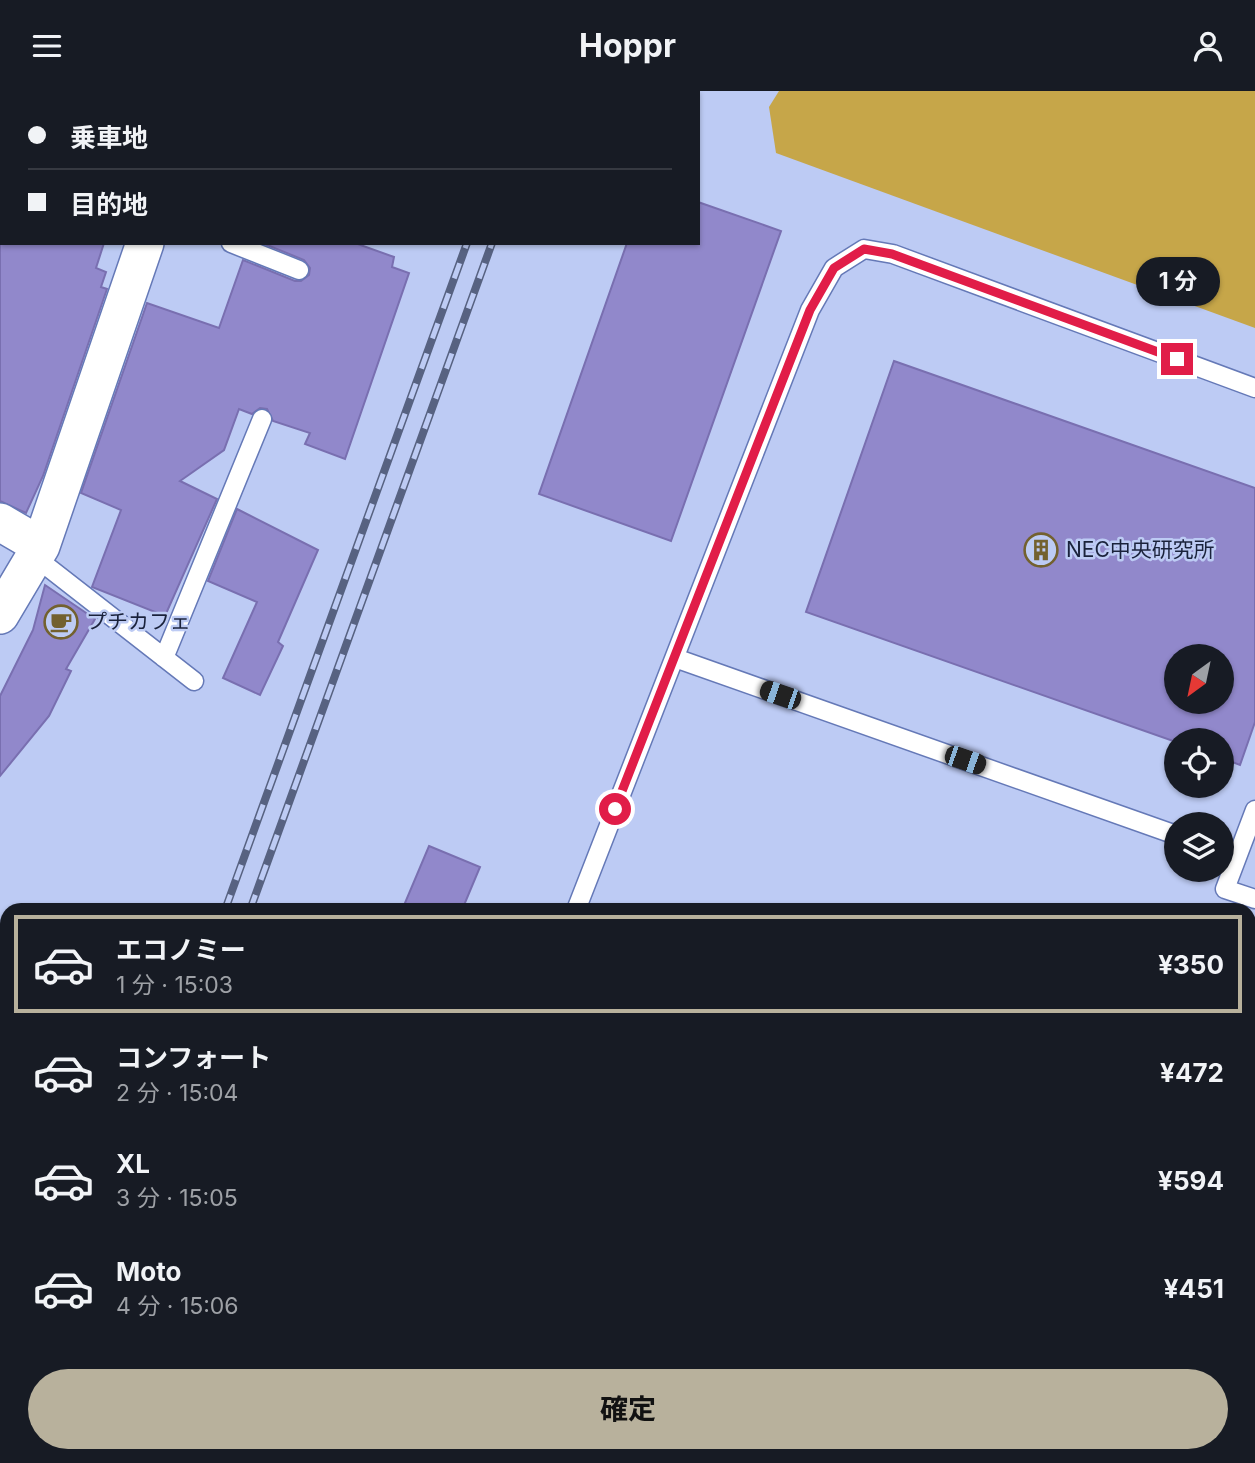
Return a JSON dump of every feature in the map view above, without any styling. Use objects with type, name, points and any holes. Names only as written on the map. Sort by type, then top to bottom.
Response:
[{"type":"street","points":[[0,615],[38,552],[144,245]]},
{"type":"street","points":[[0,521],[38,552]]},
{"type":"lane","points":[[236,245],[299,270]]},
{"type":"lane","points":[[579,903],[810,310],[834,268],[864,249],[892,254],[1255,388]]},
{"type":"lane","points":[[164,658],[262,419]]},
{"type":"lane","points":[[38,552],[194,681]]},
{"type":"lane","points":[[675,658],[1164,831]]},
{"type":"lane","points":[[1234,845],[1255,810]]},
{"type":"lane","points":[[1226,882],[1225,888],[1255,899]]},
{"type":"shaded area","points":[[779,91],[1255,91],[1255,328],[776,153],[769,107]]},
{"type":"building","points":[[700,203],[781,231],[671,541],[539,494],[626,245],[700,245]]},
{"type":"building","points":[[0,245],[103,245],[96,268],[106,272],[101,287],[107,289],[43,476],[26,513],[0,501]]},
{"type":"building","points":[[267,245],[361,245],[394,257],[392,267],[409,273],[345,459],[305,444],[310,433],[273,421],[267,409],[260,408],[252,414],[239,409],[224,450],[180,481],[217,499],[165,616],[92,587],[121,510],[81,493],[147,303],[219,328],[243,260],[301,281],[309,275],[310,268],[304,260]]},
{"type":"building","name":"NEC中央研究所","points":[[894,361],[1255,488],[1255,722],[1240,765],[1234,763],[1234,728],[1164,728],[1164,738],[806,612]]},
{"type":"building","points":[[237,509],[318,550],[278,642],[283,646],[260,695],[223,678],[257,602],[208,581]]},
{"type":"building","points":[[45,585],[95,619],[66,669],[71,671],[49,716],[0,776],[0,696],[33,630]]},
{"type":"building","points":[[429,846],[480,867],[465,903],[405,903]]},
{"type":"railway","points":[[228,903],[466,245]]},
{"type":"railway","points":[[253,903],[491,245]]},
{"type":"place","name":"NEC中央研究所","points":[[1041,550]]},
{"type":"place","name":"プチカフェ","points":[[61,622]]},
{"type":"route","points":[[615,809],[810,310],[834,268],[864,249],[892,254],[1177,359]]}]
